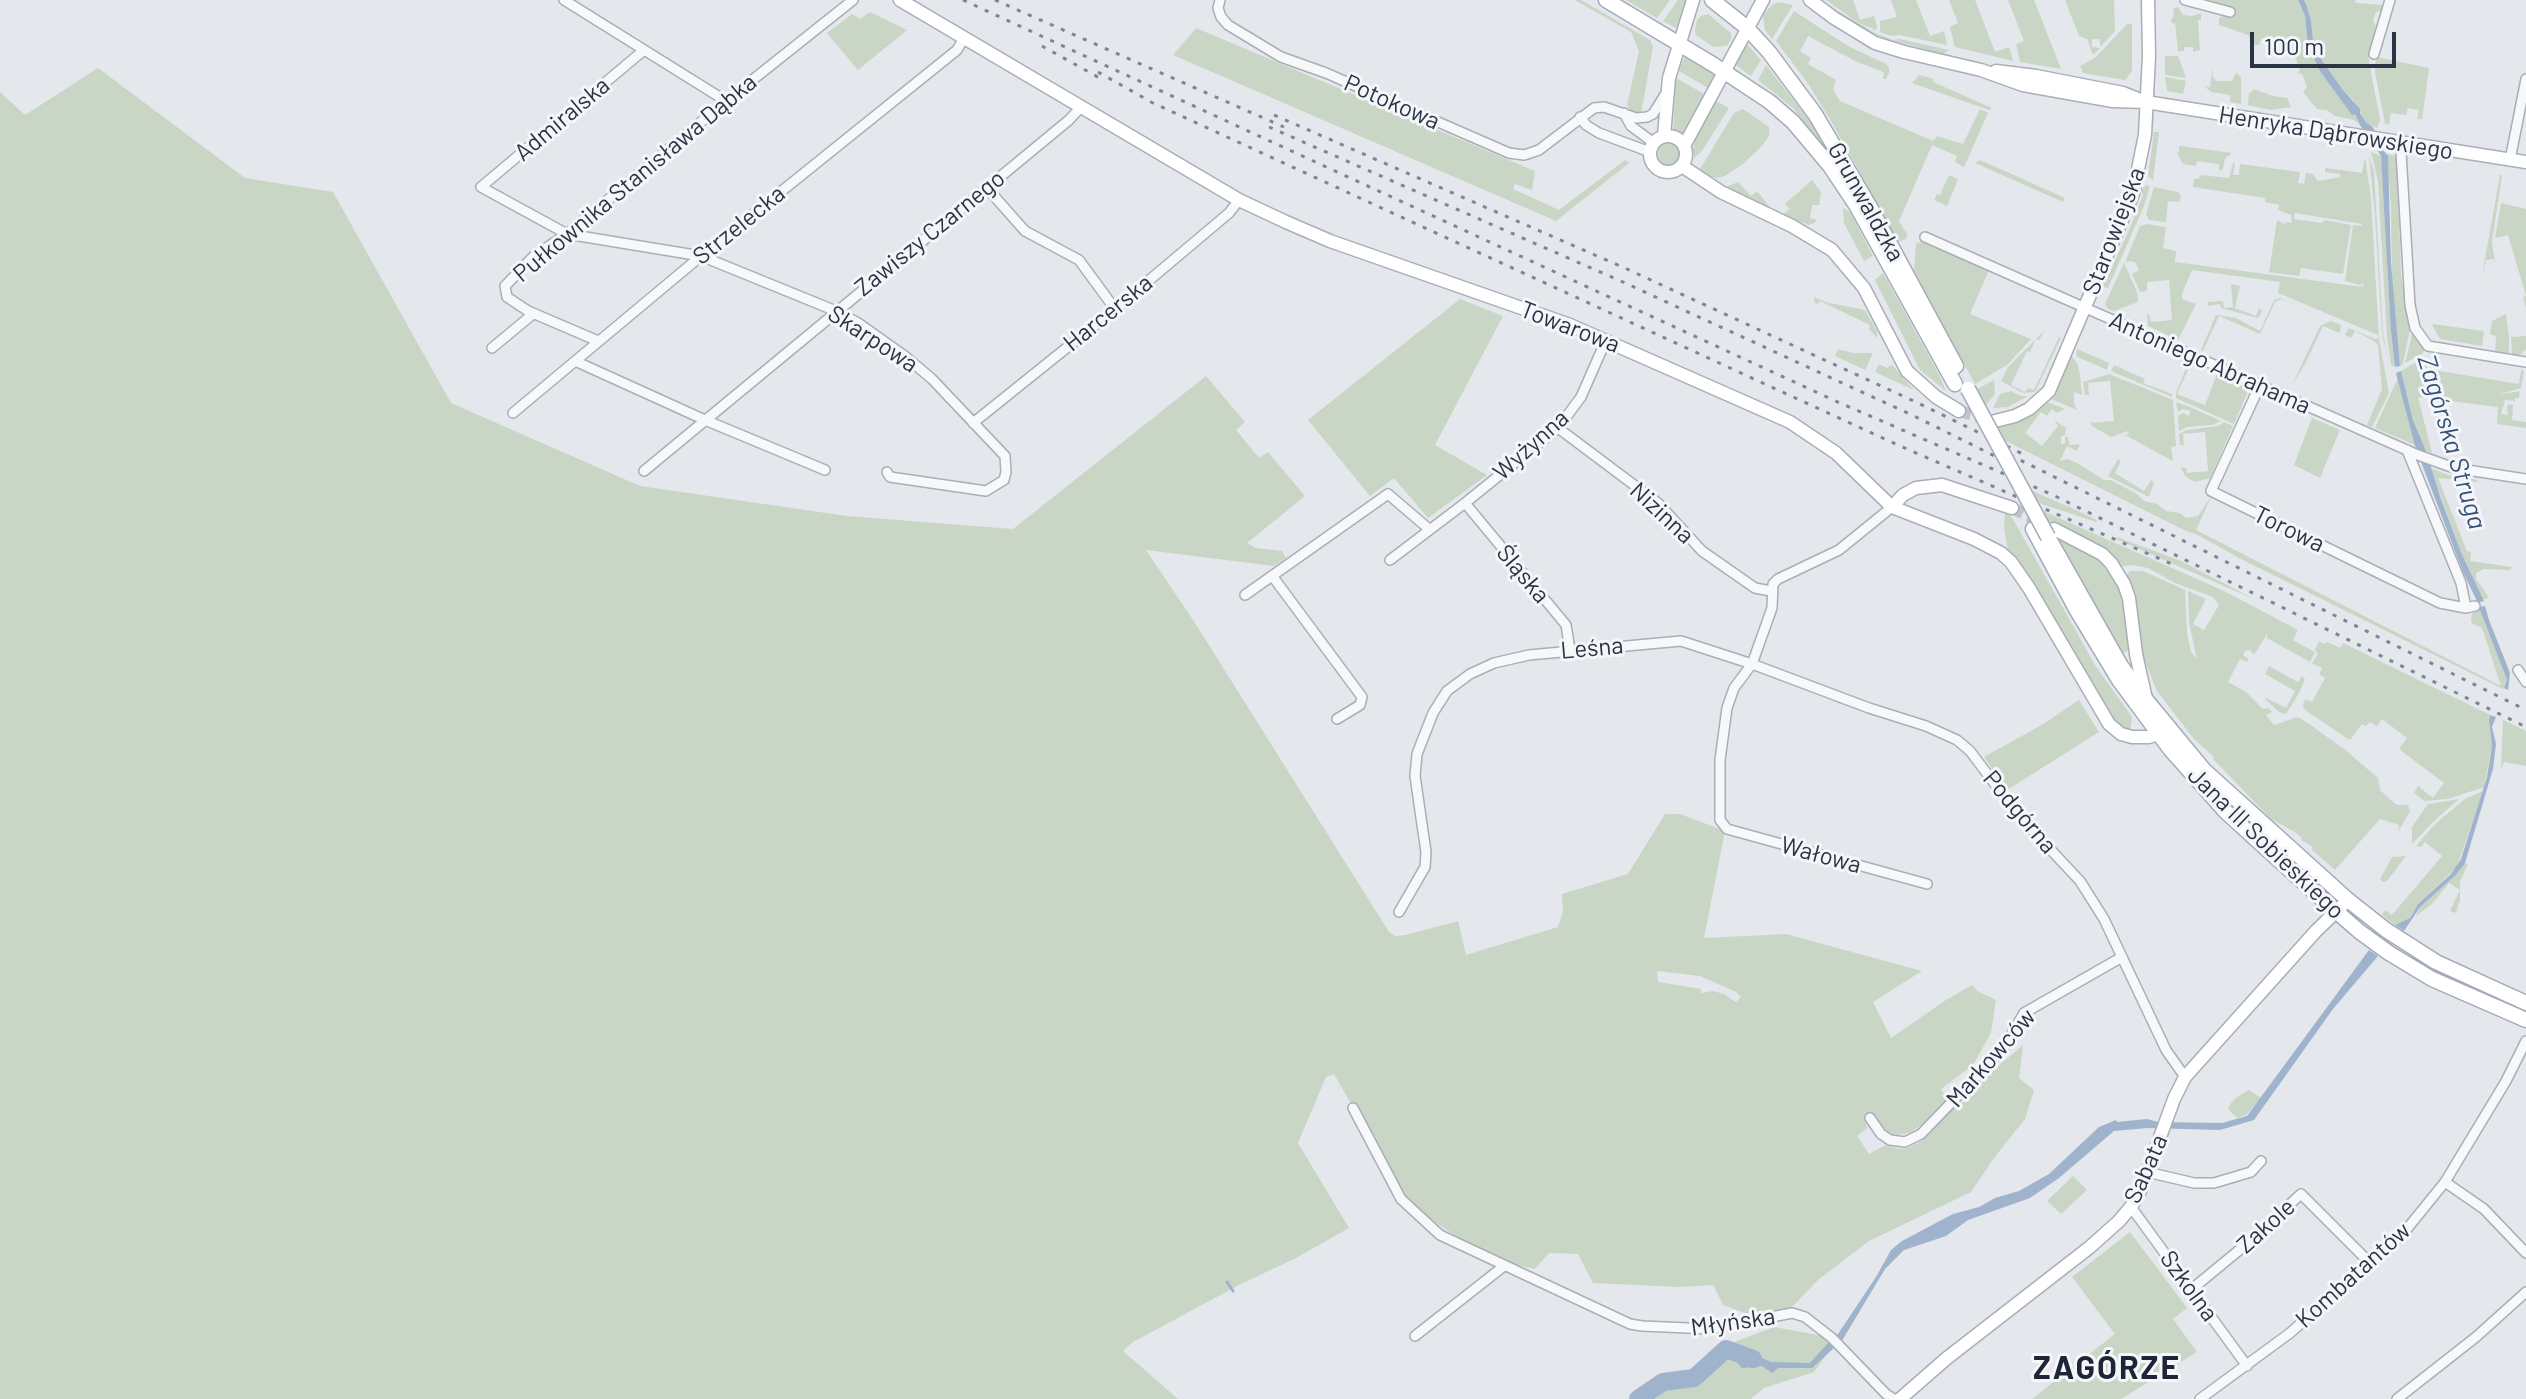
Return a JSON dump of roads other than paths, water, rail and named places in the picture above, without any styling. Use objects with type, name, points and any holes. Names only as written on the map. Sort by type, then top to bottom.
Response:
[{"type":"main road","name":"Grunwaldzka","points":[[1606,0],[1725,72],[1770,102],[1793,122],[1830,166],[1856,205],[1961,387]]},
{"type":"main road","name":"Grunwaldzka","points":[[1712,0],[1746,27],[1774,58],[1815,114],[1839,152],[1961,387]]},
{"type":"main road","name":"Jana III Sobieskiego","points":[[1961,387],[2033,529],[2107,661],[2158,734],[2226,812],[2360,932],[2407,965],[2526,1020]]},
{"type":"main road","name":"Jana III Sobieskiego","points":[[1961,387],[2051,533],[2121,666],[2204,770],[2348,900],[2386,930],[2421,954],[2526,1003]]},
{"type":"street","points":[[564,0],[726,101]]},
{"type":"street","name":"Pułkownika Stanisława Dąbka","points":[[598,341],[533,314],[507,297],[505,286],[534,256],[567,234],[853,0]]},
{"type":"street","name":"Towarowa","points":[[900,0],[1239,200],[1330,241],[1606,340],[1790,422],[1836,453],[1892,507],[1974,539],[2011,562],[2109,724],[2121,734],[2132,737],[2158,734]]},
{"type":"street","name":"Potokowa","points":[[1220,0],[1218,8],[1228,25],[1281,57],[1326,73],[1509,153],[1524,155],[1539,150],[1594,108],[1604,107],[1636,118],[1653,114],[1667,92]]},
{"type":"street","points":[[1580,117],[1599,133],[1656,144],[1676,138],[1684,146],[1686,156],[1682,166],[1674,171],[1662,171],[1653,164],[1656,144],[1667,92],[1693,0]]},
{"type":"street","points":[[1684,146],[1763,0]]},
{"type":"street","name":"Henryka Dąbrowskiego","points":[[1810,0],[1875,43],[1981,70],[2036,76],[2123,93],[2146,102],[2526,162]]},
{"type":"street","name":"Starowiejska","points":[[1995,421],[2029,409],[2049,391],[2133,194],[2142,156],[2148,0]]},
{"type":"street","points":[[2185,0],[2230,12]]},
{"type":"street","points":[[2374,54],[2390,0]]},
{"type":"street","name":"Strzelecka","points":[[513,413],[701,256],[957,50],[964,38]]},
{"type":"street","name":"Admiralska","points":[[481,187],[644,50]]},
{"type":"street","points":[[2510,160],[2526,79]]},
{"type":"street","name":"Zawiszy Czarnego","points":[[644,471],[1081,107]]},
{"type":"street","points":[[1624,113],[1631,126],[1656,144]]},
{"type":"street","points":[[2403,143],[2410,305],[2415,328],[2428,346],[2526,362]]},
{"type":"street","points":[[1682,166],[1721,192],[1792,226],[1832,250],[1864,288],[1907,371],[1936,397],[1959,411]]},
{"type":"street","name":"Skarpowa","points":[[481,187],[567,234],[701,256],[836,311],[858,323],[932,379],[1005,456],[1004,480],[986,491],[890,477],[887,472]]},
{"type":"street","points":[[986,187],[1025,231],[1079,260],[1115,309]]},
{"type":"street","name":"Harcerska","points":[[973,423],[1115,309],[1229,213],[1239,200]]},
{"type":"street","name":"Antoniego Abrahama","points":[[1925,237],[2424,457],[2454,468],[2526,479]]},
{"type":"street","points":[[492,348],[533,314]]},
{"type":"street","name":"Wyżynna","points":[[1390,560],[1558,428],[1581,397],[1606,340]]},
{"type":"street","points":[[575,361],[825,470]]},
{"type":"street","name":"Torowa","points":[[2260,385],[2211,491],[2440,603],[2470,607],[2407,450]]},
{"type":"street","name":"Nizinna","points":[[1558,428],[1658,503],[1702,551],[1755,588],[1771,591]]},
{"type":"street","points":[[1752,664],[1772,608],[1773,584],[1839,550],[1903,495],[1916,488],[1942,485],[2012,508]]},
{"type":"street","points":[[1245,595],[1388,494],[1429,529]]},
{"type":"street","name":"Śląska","points":[[1465,503],[1566,625],[1570,650]]},
{"type":"street","points":[[2051,533],[2102,554],[2124,584],[2147,701]]},
{"type":"street","points":[[1273,577],[1362,697],[1360,705],[1337,719]]},
{"type":"street","name":"Leśna","points":[[1399,912],[1425,867],[1426,852],[1415,776],[1417,754],[1433,713],[1447,691],[1470,674],[1494,663],[1529,655],[1681,641],[1752,664]]},
{"type":"street","name":"Wałowa","points":[[1752,664],[1734,688],[1725,720],[1720,760],[1720,820],[1727,829],[1927,884]]},
{"type":"street","name":"Podgórna","points":[[1752,664],[1926,726],[1957,740],[1970,751],[2019,816],[2080,881],[2104,919],[2166,1050],[2185,1077]]},
{"type":"street","points":[[2518,670],[2526,682]]},
{"type":"street","name":"Sabata","points":[[1900,1399],[2107,1233],[2131,1207],[2185,1077],[2348,900]]},
{"type":"street","name":"Markowców","points":[[1870,1118],[1881,1134],[1890,1140],[1905,1142],[1921,1134],[2003,1049],[2024,1013],[2122,957]]},
{"type":"street","name":"Kombatantów","points":[[2200,1399],[2290,1333],[2402,1235],[2445,1182],[2506,1081],[2526,1041]]},
{"type":"street","name":"Młyńska","points":[[1353,1108],[1401,1199],[1440,1235],[1630,1324],[1711,1329],[1792,1313],[1805,1317],[1841,1346],[1894,1399]]},
{"type":"street","points":[[2147,1172],[2194,1183],[2214,1183],[2251,1172],[2261,1161]]},
{"type":"street","points":[[2445,1182],[2484,1209],[2526,1253]]},
{"type":"street","name":"Zakole","points":[[2192,1289],[2301,1194],[2370,1263]]},
{"type":"street","name":"Szkolna","points":[[2131,1207],[2247,1366]]},
{"type":"street","points":[[1415,1336],[1504,1266]]},
{"type":"street","points":[[2397,1399],[2476,1337],[2526,1292]]},
{"type":"water","points":[[2298,0],[2304,0],[2306,4],[2313,41],[2321,59],[2373,127],[2388,156],[2391,263],[2400,366],[2395,367],[2391,332],[2381,156],[2355,114],[2352,115],[2320,71],[2308,46],[2305,16]]},
{"type":"water","points":[[2401,371],[2413,420],[2441,499],[2462,555],[2484,601],[2478,603],[2463,572],[2415,446],[2396,373]]},
{"type":"water","points":[[2485,606],[2510,673],[2508,690],[2504,688],[2507,680],[2479,607]]},
{"type":"water","points":[[2490,715],[2496,717],[2492,727],[2496,744],[2493,769],[2465,863],[2420,907],[2404,931],[2395,925],[2410,918],[2418,904],[2451,874],[2461,859],[2487,777],[2492,746]]},
{"type":"water","points":[[2369,950],[2378,956],[2333,1009],[2254,1120],[2220,1130],[2148,1128],[2114,1131],[2059,1178],[2030,1198],[1968,1220],[1946,1236],[1904,1250],[1885,1269],[1840,1344],[1836,1337],[1891,1250],[1953,1214],[2019,1191],[2049,1174],[2099,1127],[2116,1120],[2222,1123],[2247,1116]]},
{"type":"water","points":[[1829,1342],[1834,1348],[1812,1368],[1778,1368],[1772,1373],[1762,1366],[1742,1368],[1734,1359],[1736,1356],[1728,1352],[1741,1349],[1771,1362],[1810,1363]]},
{"type":"waterway","points":[[1227,1282],[1233,1291]]},
{"type":"waterway","name":"Zagórska Struga","points":[[1638,1399],[1663,1382],[1694,1378],[1726,1349],[1753,1359]]},
{"type":"tunnel","points":[[1959,411],[1991,420]]},
{"type":"tunnel","points":[[2012,508],[2041,522]]},
{"type":"railway","points":[[963,0],[1840,403],[2053,495],[2526,727]]},
{"type":"railway","points":[[995,0],[1284,127]]},
{"type":"railway","points":[[1042,46],[1105,81]]},
{"type":"railway","points":[[1098,72],[1153,103],[1900,446],[2174,565]]},
{"type":"railway","points":[[1274,115],[1627,269],[2025,455]]},
{"type":"railway","points":[[1269,127],[1623,282],[1914,416],[2019,468]]},
{"type":"railway","points":[[2010,455],[2526,710]]},
{"type":"district","name":"ZAGÓRZE","points":[[2107,1368]]}]
